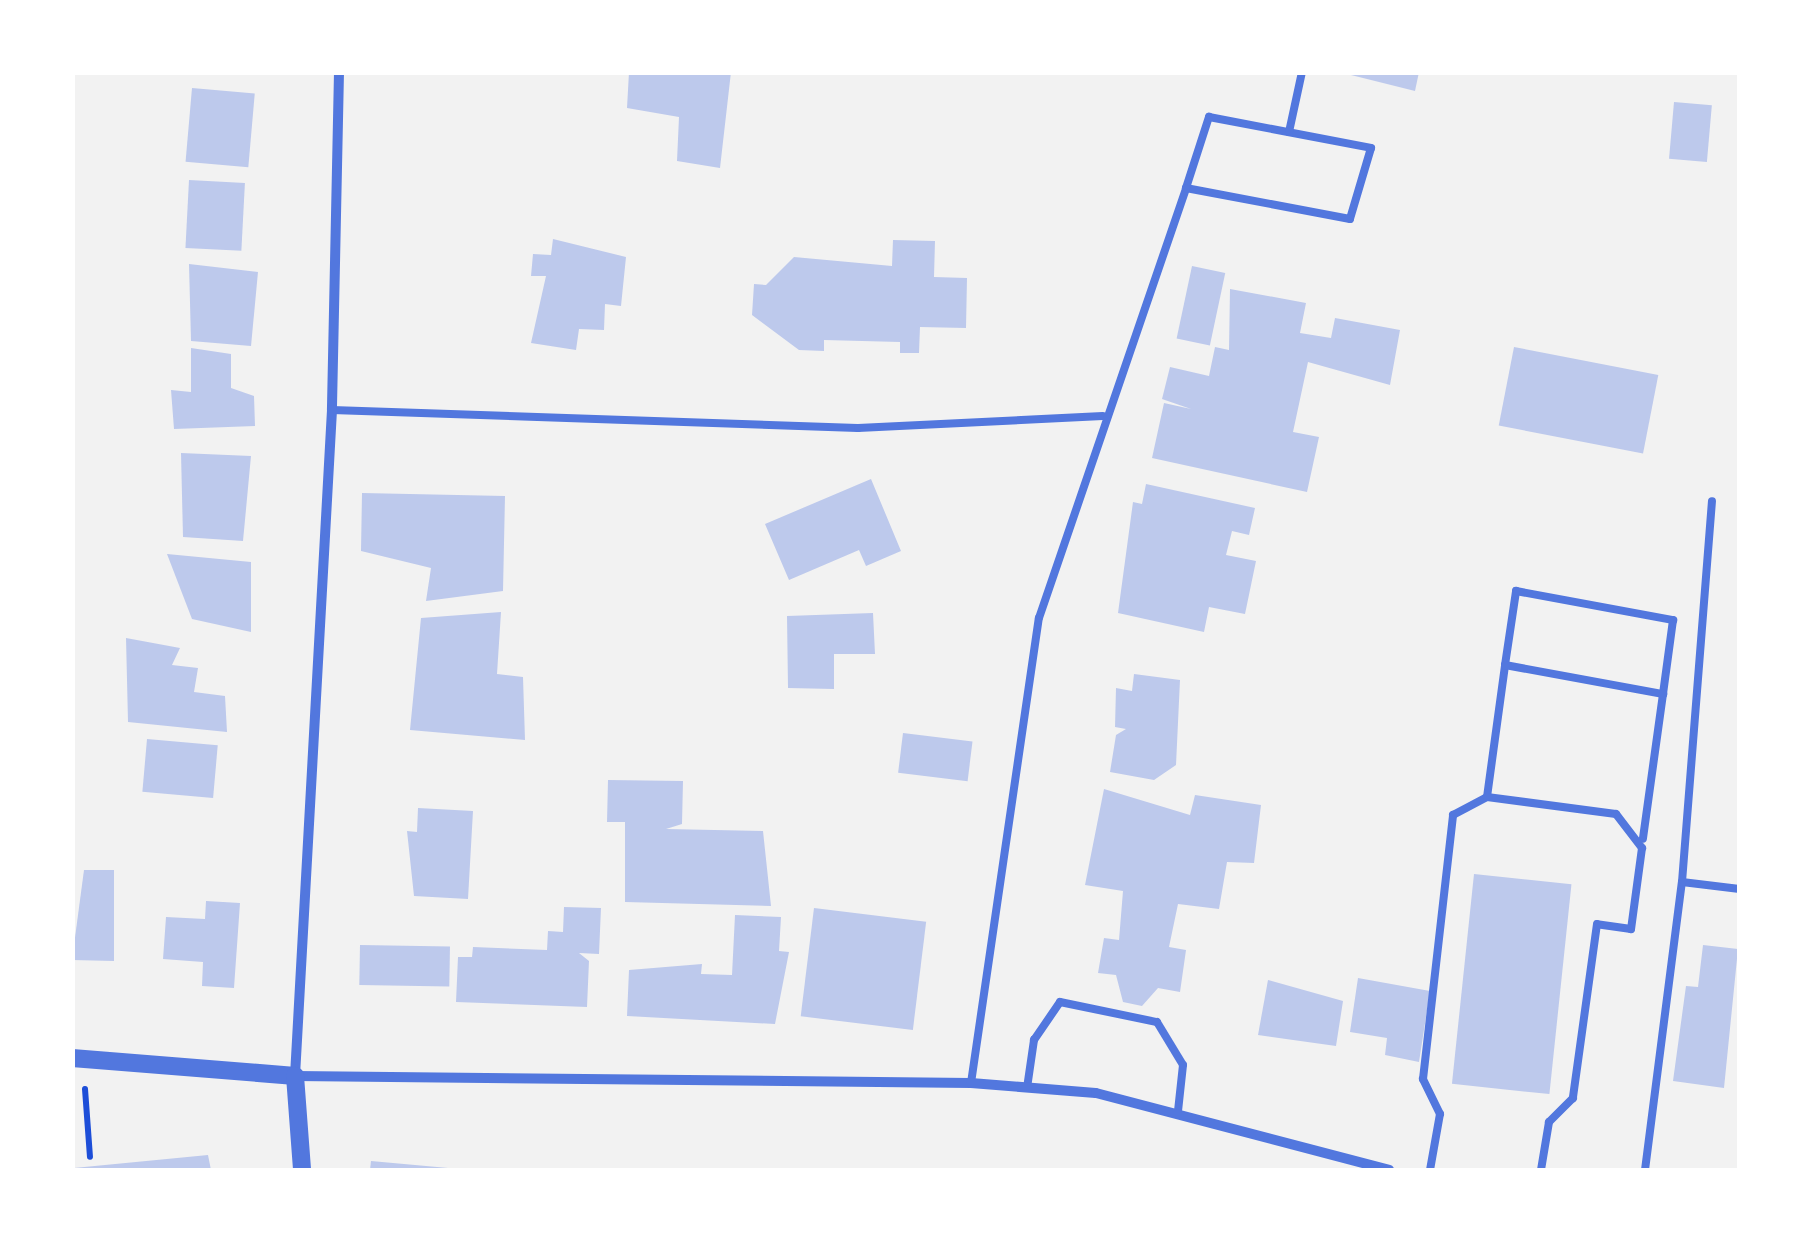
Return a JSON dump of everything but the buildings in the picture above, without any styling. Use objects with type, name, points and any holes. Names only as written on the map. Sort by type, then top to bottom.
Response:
[{"type":"street","points":[[302,1170],[294,1076],[332,410],[339,72]]},
{"type":"street","points":[[77,1058],[294,1076],[971,1082],[1178,1111],[1389,1170]]},
{"type":"lane","points":[[1289,132],[1302,72]]},
{"type":"lane","points":[[971,1082],[1040,618],[1103,416],[1182,209],[1186,188],[1209,118],[1372,148],[1350,220],[1186,188]]},
{"type":"lane","points":[[332,410],[858,428],[1103,416]]},
{"type":"lane","points":[[1645,1170],[1682,882],[1712,501]]},
{"type":"lane","points":[[1487,797],[1516,591],[1673,620],[1631,930],[1598,924],[1573,1098],[1549,1122],[1541,1170]]},
{"type":"lane","points":[[1505,666],[1663,694]]},
{"type":"lane","points":[[1430,1170],[1440,1114],[1424,1079],[1454,814],[1487,797],[1616,814],[1642,848]]},
{"type":"lane","points":[[1682,882],[1740,889]]},
{"type":"lane","points":[[1027,1088],[1034,1040],[1060,1002],[1157,1022],[1183,1065],[1178,1111]]},
{"type":"path","points":[[77,1058],[90,1158]]}]
